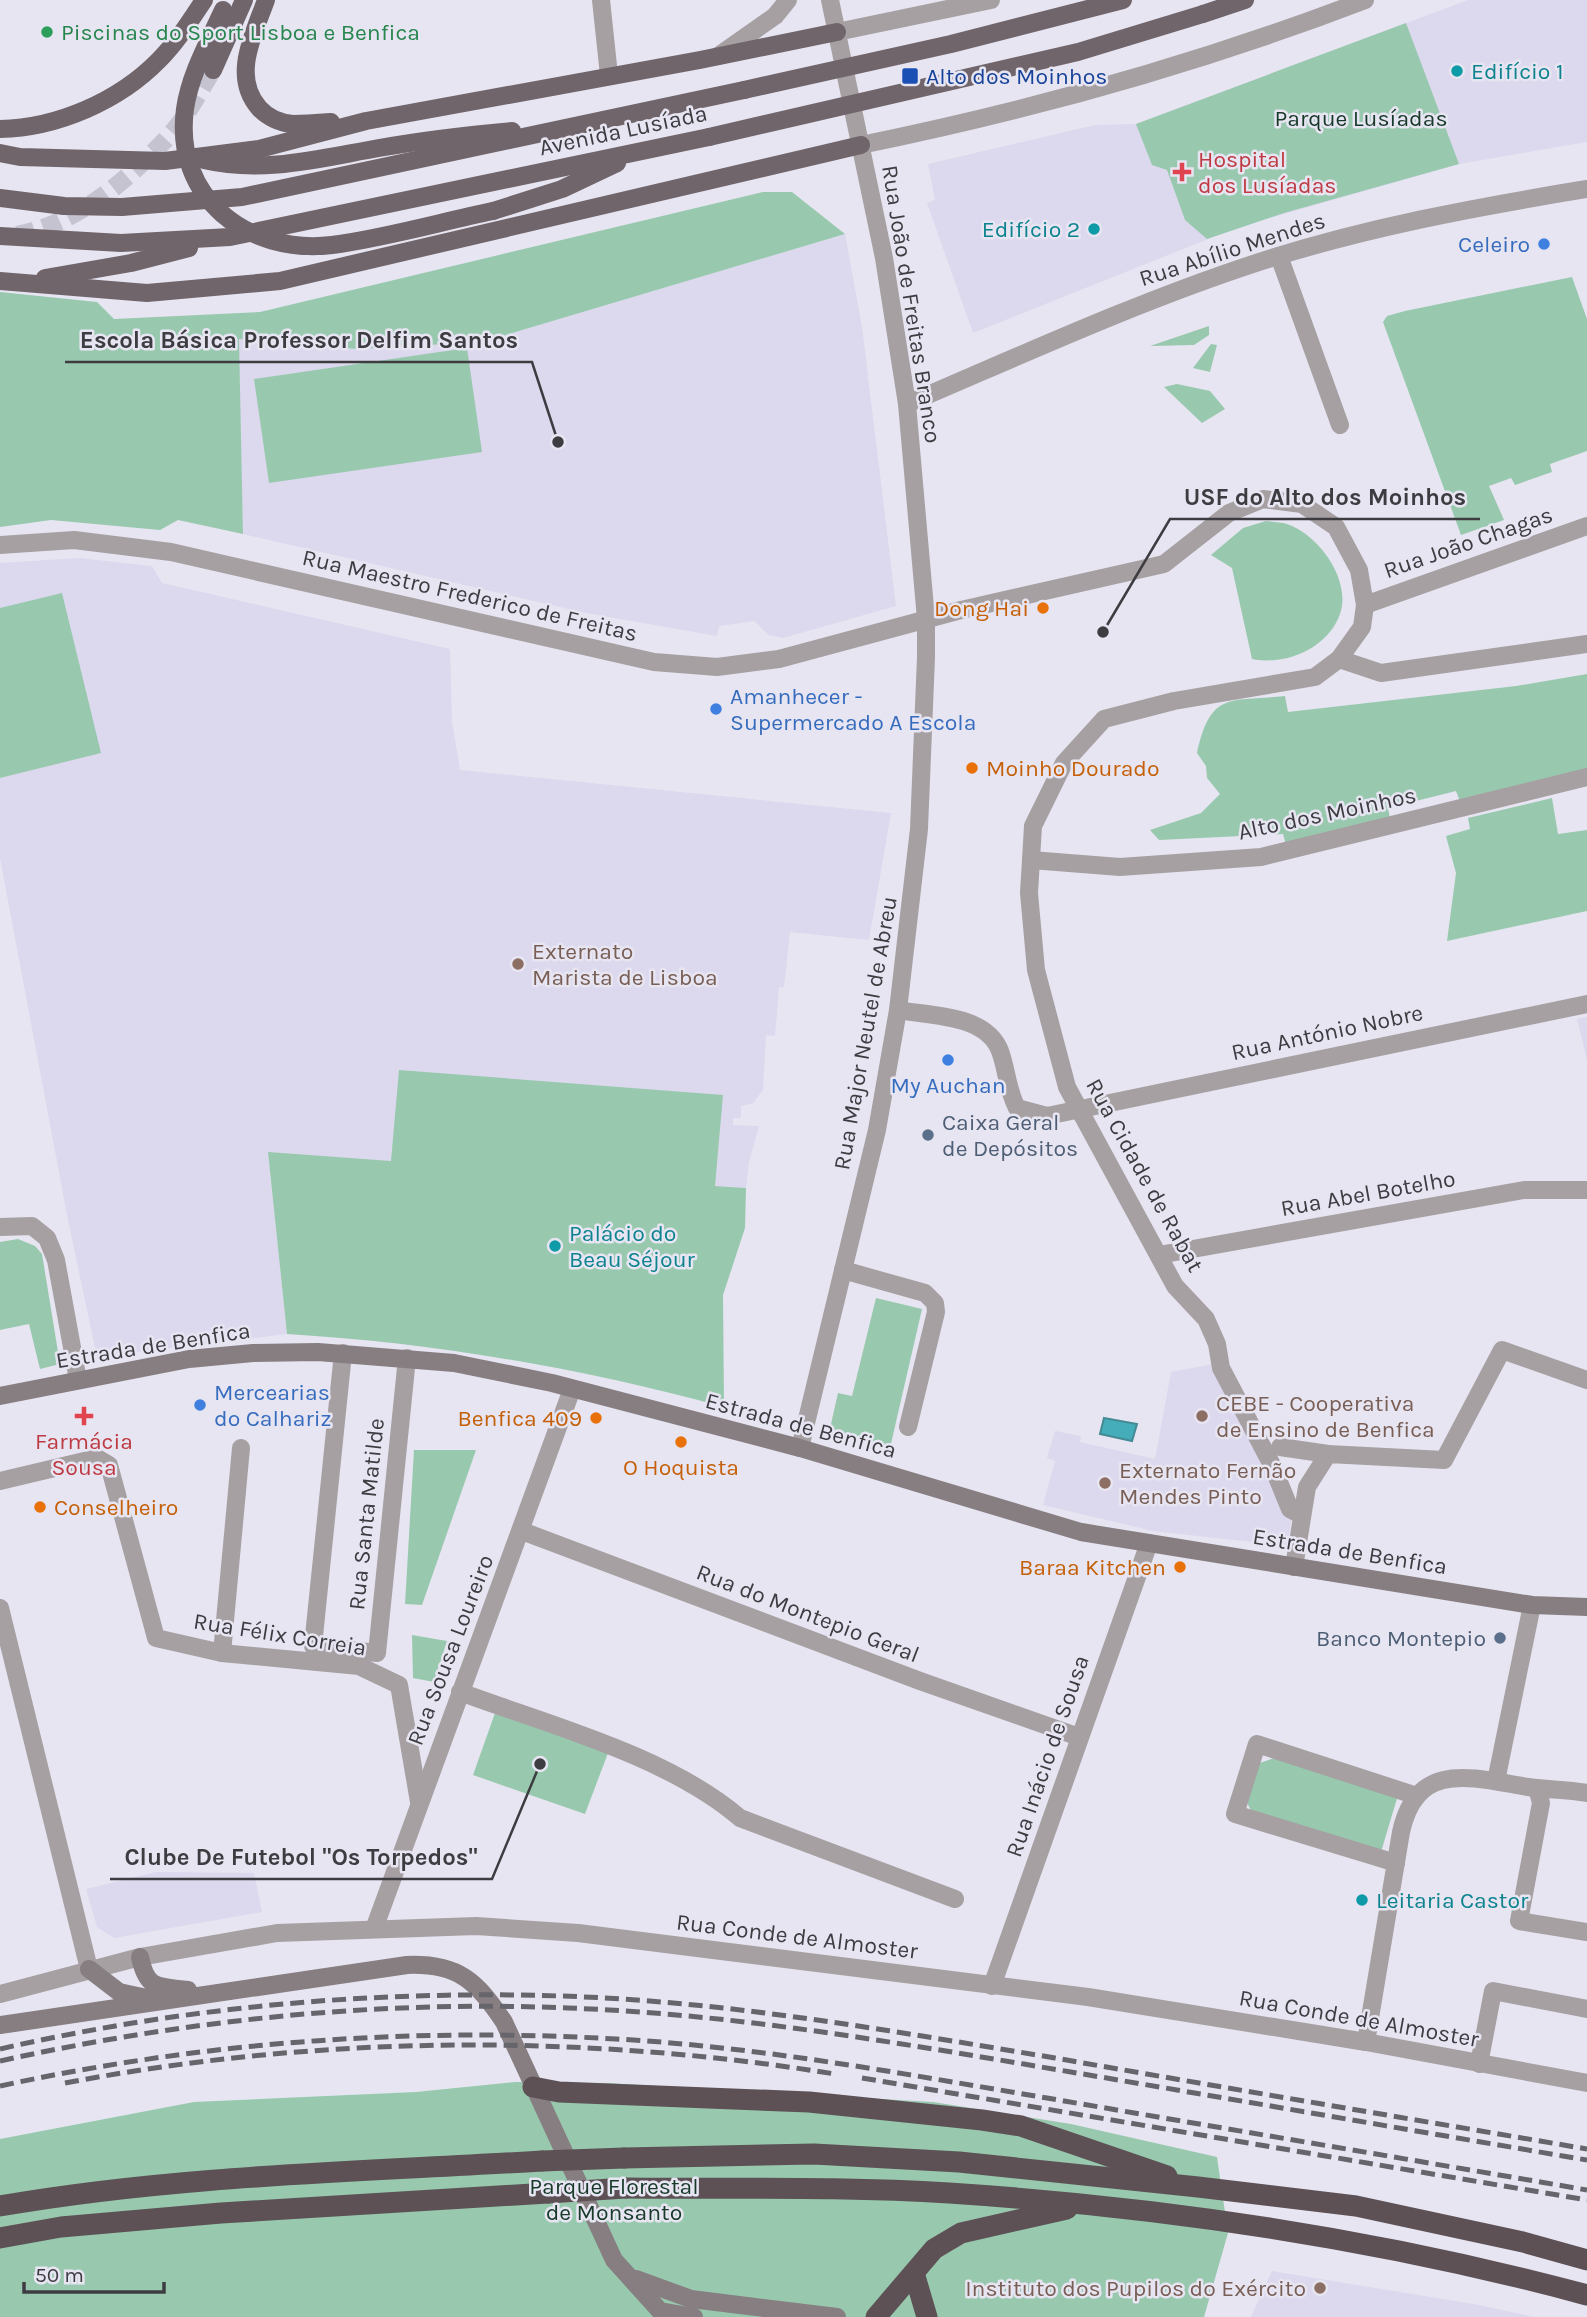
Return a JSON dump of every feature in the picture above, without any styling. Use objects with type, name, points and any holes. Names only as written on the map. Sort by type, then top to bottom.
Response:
[{"type":"highway","points":[[533,2087],[559,2092],[809,2102],[1021,2126],[1198,2186]]},
{"type":"highway","points":[[0,2206],[54,2196],[200,2182],[542,2161],[814,2154],[959,2162],[1198,2186],[1356,2206],[1523,2242],[1587,2260]]},
{"type":"highway","points":[[0,2238],[61,2227],[207,2214],[626,2188],[935,2193],[1193,2217],[1348,2241],[1511,2274],[1587,2295]]},
{"type":"highway","points":[[876,2317],[934,2249],[961,2234],[1085,2205]]},
{"type":"highway","points":[[914,2273],[927,2317]]},
{"type":"main road","points":[[0,129],[60,119],[95,106],[128,85],[175,42],[204,0]]},
{"type":"main road","points":[[213,70],[244,0]]},
{"type":"main road","points":[[266,0],[244,74],[251,99],[267,116],[290,124],[366,121]]},
{"type":"main road","name":"Avenida Lusíada","points":[[0,198],[64,206],[122,207],[242,197],[951,44],[1123,0]]},
{"type":"main road","name":"Avenida Lusíada","points":[[0,236],[121,243],[230,237],[709,137],[1078,52],[1245,0]]},
{"type":"main road","points":[[225,5],[198,64],[185,109],[186,143],[191,168],[204,196],[226,220],[257,237],[284,244],[330,245],[493,211],[562,189],[645,150]]},
{"type":"main road","points":[[0,153],[20,157],[165,161],[259,149],[366,121],[837,32]]},
{"type":"main road","points":[[195,158],[234,167],[278,165],[446,136],[575,127]]},
{"type":"main road","points":[[0,280],[147,293],[280,281],[861,145]]},
{"type":"main road","points":[[0,280],[58,277],[131,263],[230,237]]},
{"type":"street","points":[[601,0],[609,75]]},
{"type":"street","points":[[716,57],[775,16],[788,0]]},
{"type":"street","name":"Rua João de Freitas Branco","points":[[830,0],[884,258],[907,404],[926,619]]},
{"type":"street","points":[[837,32],[990,0]]},
{"type":"street","points":[[861,145],[998,116],[1107,88],[1365,0]]},
{"type":"street","name":"Rua Abílio Mendes","points":[[907,404],[1167,294],[1279,256],[1424,219],[1587,189]]},
{"type":"street","points":[[1279,256],[1340,425]]},
{"type":"street","name":"Rua Cidade de Rabat","points":[[926,619],[1164,564],[1229,513],[1263,499],[1303,504],[1336,527],[1359,570],[1365,605],[1362,627],[1339,659],[1315,677],[1174,701],[1104,719],[1064,763],[1033,826],[1029,893],[1036,970],[1067,1087],[1175,1286],[1206,1319],[1217,1344],[1221,1368],[1272,1465],[1290,1509],[1301,1515]]},
{"type":"street","name":"Rua João Chagas","points":[[1365,605],[1587,526]]},
{"type":"street","name":"Rua Maestro Frederico de Freitas","points":[[0,545],[74,540],[171,552],[543,638],[676,665],[717,667],[779,659],[926,619]]},
{"type":"street","name":"Rua Major Neutel de Abreu","points":[[800,1448],[877,1130],[898,1010],[919,829],[926,619]]},
{"type":"street","points":[[1339,659],[1381,673],[1587,644]]},
{"type":"street","name":"Alto dos Moinhos","points":[[1031,860],[1120,867],[1261,857],[1587,777]]},
{"type":"street","name":"Rua António Nobre","points":[[898,1010],[980,1027],[993,1038],[999,1050],[1008,1090],[1017,1108],[1046,1116],[1587,1003]]},
{"type":"street","name":"Rua Abel Botelho","points":[[1159,1255],[1524,1190],[1587,1190]]},
{"type":"street","points":[[0,1227],[32,1226],[47,1238],[56,1260],[78,1380]]},
{"type":"street","points":[[843,1270],[925,1293],[935,1304],[936,1312],[908,1427]]},
{"type":"street","points":[[1280,1447],[1328,1454],[1444,1460],[1502,1350],[1587,1380]]},
{"type":"street","name":"Estrada de Benfica","points":[[0,1396],[188,1359],[274,1352],[343,1353],[454,1363],[800,1448],[1081,1532],[1532,1605],[1587,1607]]},
{"type":"street","name":"Rua Santa Matilde","points":[[343,1353],[313,1646],[377,1653],[407,1358]]},
{"type":"street","name":"Rua Sousa Loureiro","points":[[374,1929],[572,1390]]},
{"type":"street","points":[[222,1653],[241,1448]]},
{"type":"street","points":[[1294,1567],[1307,1487],[1328,1454]]},
{"type":"street","name":"Rua Félix Correia","points":[[0,1480],[97,1458],[109,1465],[156,1638],[222,1653],[359,1666],[399,1685],[419,1802]]},
{"type":"street","name":"Rua do Montepio Geral","points":[[522,1531],[920,1681],[1079,1737]]},
{"type":"street","name":"Rua Inácio de Sousa","points":[[992,1986],[1149,1543]]},
{"type":"street","points":[[1496,1781],[1532,1605]]},
{"type":"street","points":[[0,1608],[89,1969],[107,1986],[119,1992],[161,2000]]},
{"type":"street","points":[[460,1692],[655,1765],[725,1805],[740,1818],[955,1899]]},
{"type":"street","points":[[1396,1863],[1235,1814],[1257,1744],[1417,1796]]},
{"type":"street","points":[[1366,2042],[1405,1815],[1417,1796],[1429,1785],[1452,1776],[1587,1793]]},
{"type":"street","points":[[1536,1788],[1541,1802],[1519,1922],[1587,1932]]},
{"type":"street","name":"Rua Conde de Almoster","points":[[0,1994],[140,1957],[277,1933],[500,1926],[1113,2001],[1366,2042],[1587,2083]]},
{"type":"street","points":[[140,1957],[145,1979],[152,1984],[213,1992]]},
{"type":"street","points":[[0,2025],[407,1965],[441,1966],[468,1978],[496,2010],[603,2241],[626,2275],[660,2311],[694,2317]]},
{"type":"street","points":[[1479,2064],[1493,1991],[1587,2009]]},
{"type":"street","points":[[626,2275],[691,2300],[837,2317]]},
{"type":"shaded area","name":"Hospital dos Lusíadas","points":[[1468,0],[1587,0],[1587,142],[1459,164],[1238,227],[973,333],[927,203],[935,200],[928,164],[1095,125],[1136,124]]},
{"type":"shaded area","points":[[845,234],[862,327],[896,606],[783,638],[769,635],[754,621],[719,626],[717,636],[586,613],[243,534],[238,339],[357,349],[482,342]]},
{"type":"shaded area","points":[[79,558],[152,566],[162,583],[450,649],[452,721],[460,770],[891,813],[869,940],[790,932],[784,987],[779,987],[775,1036],[766,1035],[763,1090],[753,1103],[741,1106],[741,1118],[733,1118],[733,1125],[759,1126],[749,1162],[746,1188],[268,1153],[287,1334],[97,1357],[68,1220],[0,858],[0,563]]},
{"type":"shaded area","points":[[1587,1017],[1587,1060],[1577,1019]]},
{"type":"shaded area","name":"CEBE - Cooperativa de Ensino de Benfica","points":[[1214,1364],[1292,1517],[1287,1546],[1153,1531],[1043,1505],[1055,1461],[1047,1458],[1055,1431],[1081,1436],[1080,1442],[1155,1459],[1171,1372]]},
{"type":"shaded area","points":[[156,1872],[254,1873],[262,1912],[114,1938],[97,1927],[86,1889]]},
{"type":"shaded area","name":"Instituto dos Pupilos do Exército","points":[[1272,2271],[1479,2305],[1534,2317],[1251,2317]]},
{"type":"green space","name":"Parque Lusíadas","points":[[1406,23],[1459,164],[1284,213],[1207,239],[1185,220],[1167,170],[1152,165],[1136,124]]},
{"type":"green space","points":[[763,192],[792,192],[845,234],[482,342],[357,349],[239,339],[243,534],[178,520],[160,530],[51,520],[0,527],[0,292],[97,302],[114,319],[260,312]]},
{"type":"green space","points":[[1572,277],[1587,319],[1587,451],[1550,464],[1552,472],[1515,485],[1511,478],[1489,486],[1504,520],[1461,535],[1383,322],[1387,316],[1405,311]]},
{"type":"green space","points":[[1209,326],[1209,335],[1194,345],[1150,346]]},
{"type":"green space","points":[[1211,344],[1217,345],[1210,372],[1193,368]]},
{"type":"green space","points":[[467,348],[482,452],[269,483],[254,379]]},
{"type":"green space","points":[[1177,384],[1210,391],[1225,409],[1202,423],[1164,387]]},
{"type":"green space","points":[[1266,521],[1285,523],[1310,538],[1330,560],[1341,587],[1340,614],[1326,636],[1304,652],[1278,660],[1252,659],[1232,568],[1211,555],[1243,528]]},
{"type":"green space","points":[[62,593],[101,753],[0,778],[0,608]]},
{"type":"green space","points":[[1587,674],[1587,770],[1461,804],[1456,791],[1388,808],[1390,819],[1286,845],[1283,834],[1159,840],[1150,830],[1201,813],[1220,794],[1207,778],[1206,766],[1197,753],[1209,718],[1216,709],[1226,703],[1285,696],[1288,712],[1516,686]]},
{"type":"green space","points":[[1552,798],[1558,834],[1587,830],[1587,911],[1447,941],[1456,873],[1446,836],[1470,829],[1468,818]]},
{"type":"green space","points":[[399,1070],[723,1095],[715,1186],[746,1188],[745,1228],[723,1295],[724,1407],[616,1380],[507,1359],[398,1344],[287,1334],[268,1152],[391,1161]]},
{"type":"green space","points":[[18,1239],[35,1246],[42,1254],[60,1364],[40,1369],[29,1324],[0,1330],[0,1242]]},
{"type":"green space","points":[[876,1298],[922,1309],[890,1448],[829,1433],[838,1393],[852,1396]]},
{"type":"green space","points":[[414,1450],[476,1450],[422,1605],[405,1604]]},
{"type":"green space","points":[[412,1635],[447,1641],[434,1682],[413,1678]]},
{"type":"green space","points":[[495,1713],[608,1753],[585,1814],[473,1775]]},
{"type":"green space","points":[[1277,1757],[1398,1795],[1381,1852],[1254,1816],[1245,1799],[1260,1763]]},
{"type":"green space","name":"Parque Florestal de Monsanto","points":[[515,2082],[607,2083],[933,2102],[1071,2124],[1217,2157],[1228,2233],[1204,2317],[0,2317],[0,2139],[194,2102],[416,2092]]},
{"type":"water","points":[[1104,1418],[1137,1424],[1132,1441],[1100,1434]]},
{"type":"tunnel","points":[[17,235],[40,229],[84,209],[123,180],[175,129],[213,70]]},
{"type":"railway","points":[[0,2049],[138,2022],[208,2012],[348,1999],[489,1995],[622,1999],[746,2011],[870,2028],[1587,2149]]},
{"type":"railway","points":[[0,2061],[140,2034],[353,2010],[496,2006],[631,2011],[883,2041],[1587,2160]]},
{"type":"railway","points":[[0,2086],[153,2058],[306,2041],[461,2035],[616,2039],[724,2048],[832,2062],[1587,2190]]},
{"type":"railway","points":[[65,2083],[161,2067],[257,2056],[353,2048],[450,2045],[643,2051],[835,2074]]},
{"type":"railway","points":[[862,2078],[1587,2200]]},
{"type":"place","name":"Piscinas do Sport Lisboa e Benfica","points":[[47,32]]},
{"type":"place","name":"Edifício 1","points":[[1457,71]]},
{"type":"place","name":"Alto dos Moinhos","points":[[910,76]]},
{"type":"place","name":"Hospital dos Lusíadas","points":[[1182,172]]},
{"type":"place","name":"Edifício 2","points":[[1094,229]]},
{"type":"place","name":"Celeiro","points":[[1544,244]]},
{"type":"place","name":"Escola Básica Professor Delfim Santos","points":[[558,442]]},
{"type":"place","name":"Dong Hai","points":[[1043,608]]},
{"type":"place","name":"USF do Alto dos Moinhos","points":[[1103,632]]},
{"type":"place","name":"Amanhecer - Supermercado A Escola","points":[[716,709]]},
{"type":"place","name":"Moinho Dourado","points":[[972,768]]},
{"type":"place","name":"Externato Marista de Lisboa","points":[[518,964]]},
{"type":"place","name":"My Auchan","points":[[948,1060]]},
{"type":"place","name":"Caixa Geral de Depósitos","points":[[928,1135]]},
{"type":"place","name":"Palácio do Beau Séjour","points":[[555,1246]]},
{"type":"place","name":"Mercearias do Calhariz","points":[[200,1405]]},
{"type":"place","name":"Farmácia Sousa","points":[[84,1416]]},
{"type":"place","name":"CEBE - Cooperativa de Ensino de Benfica","points":[[1202,1416]]},
{"type":"place","name":"Benfica 409","points":[[596,1418]]},
{"type":"place","name":"O Hoquista","points":[[681,1442]]},
{"type":"place","name":"Externato Fernão Mendes Pinto","points":[[1105,1483]]},
{"type":"place","name":"Conselheiro","points":[[40,1507]]},
{"type":"place","name":"Baraa Kitchen","points":[[1180,1567]]},
{"type":"place","name":"Banco Montepio","points":[[1500,1638]]},
{"type":"place","name":"Clube De Futebol \"Os Torpedos\"","points":[[540,1764]]},
{"type":"place","name":"Leitaria Castor","points":[[1362,1900]]},
{"type":"place","name":"Instituto dos Pupilos do Exército","points":[[1320,2288]]}]
